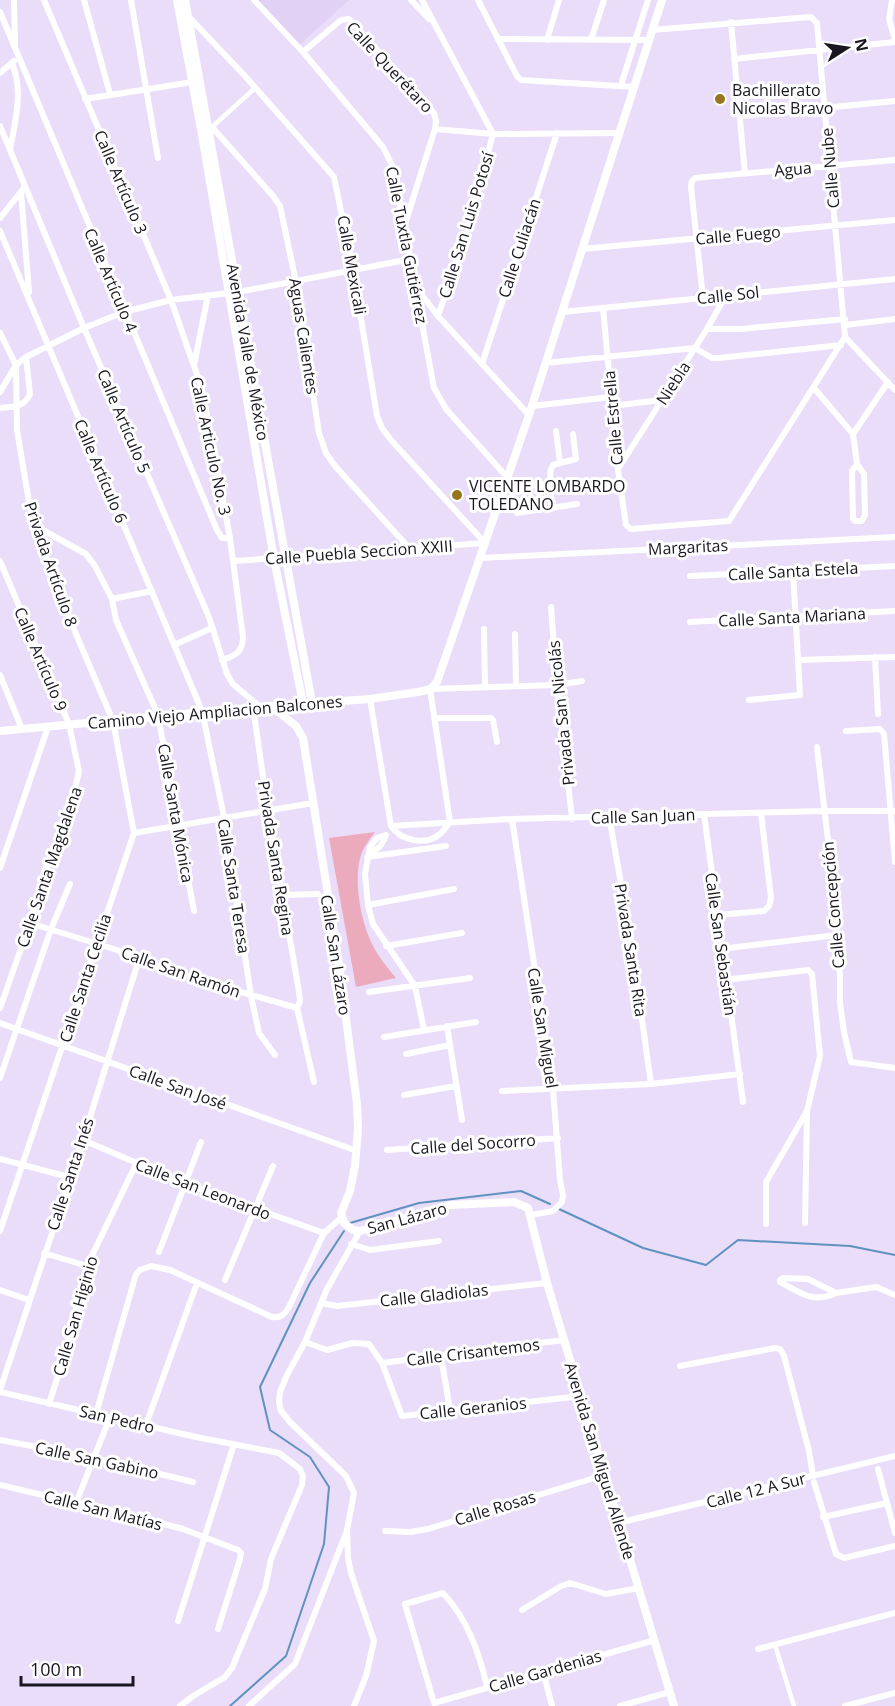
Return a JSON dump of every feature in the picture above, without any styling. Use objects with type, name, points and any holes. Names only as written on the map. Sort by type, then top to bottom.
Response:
[{"type":"main road","name":"Avenida Valle de México","points":[[185,0],[274,559],[308,703]]},
{"type":"main road","points":[[430,689],[441,675],[481,558],[662,0]]},
{"type":"main road","name":"Avenida Valle de México","points":[[177,4],[193,82],[207,128]]},
{"type":"main road","name":"Avenida Valle de México","points":[[233,293],[285,558],[308,703]]},
{"type":"main road","name":"Camino Viejo Ampliacion Balcones","points":[[271,706],[370,699],[430,689]]},
{"type":"main road","name":"Calle San Lázaro","points":[[271,706],[300,731],[339,964],[358,1121],[357,1151],[350,1191],[342,1209],[345,1223]]},
{"type":"main road","name":"San Lázaro","points":[[345,1223],[360,1230],[450,1205],[514,1202],[525,1205],[531,1215]]},
{"type":"main road","name":"Avenida San Miguel Allende","points":[[531,1215],[547,1283],[675,1706]]},
{"type":"street","points":[[14,0],[16,48]]},
{"type":"street","name":"Calle Artículo 3","points":[[44,0],[171,300],[194,366]]},
{"type":"street","points":[[84,0],[110,94]]},
{"type":"street","points":[[131,0],[158,158]]},
{"type":"street","name":"Calle Tuxtla Gutiérrez","points":[[254,0],[303,52],[389,157],[405,225],[434,388],[440,400],[507,477]]},
{"type":"street","points":[[411,0],[434,26]]},
{"type":"street","points":[[422,0],[494,134]]},
{"type":"street","points":[[478,0],[521,80],[634,87]]},
{"type":"street","points":[[547,40],[559,0]]},
{"type":"street","points":[[591,40],[604,0]]},
{"type":"street","points":[[621,85],[648,0]]},
{"type":"street","points":[[734,58],[895,41],[889,19],[892,0]]},
{"type":"street","name":"Calle Mexicali","points":[[177,4],[334,177],[353,270],[377,416],[382,428],[485,543]]},
{"type":"street","name":"Calle Artículo 4","points":[[0,12],[219,534],[222,538],[230,538]]},
{"type":"street","name":"Calle Nube","points":[[652,30],[812,17],[817,23],[845,337]]},
{"type":"street","name":"Calle Querétaro","points":[[303,52],[341,20],[349,19],[434,113],[435,129],[494,134],[619,133]]},
{"type":"street","points":[[731,22],[745,174]]},
{"type":"street","points":[[498,39],[649,40]]},
{"type":"street","points":[[0,73],[19,57]]},
{"type":"street","points":[[10,151],[19,101],[18,79],[12,63]]},
{"type":"street","points":[[85,99],[193,82]]},
{"type":"street","points":[[207,128],[255,88]]},
{"type":"street","points":[[740,116],[895,101]]},
{"type":"street","name":"Calle Artículo 5","points":[[0,126],[23,189],[209,617],[232,684],[256,707]]},
{"type":"street","name":"Aguas Calientes","points":[[207,128],[280,206],[296,282],[319,433],[326,453],[410,549]]},
{"type":"street","points":[[405,225],[435,129]]},
{"type":"street","name":"Calle Culiacán","points":[[482,364],[557,133]]},
{"type":"street","name":"Calle San Luis Potosí","points":[[438,316],[466,233],[494,134]]},
{"type":"street","name":"Agua","points":[[695,238],[692,181],[695,178],[895,160]]},
{"type":"street","points":[[0,218],[23,189]]},
{"type":"street","points":[[23,189],[30,298]]},
{"type":"street","name":"Calle Fuego","points":[[582,249],[895,220]]},
{"type":"street","name":"Calle Artículo 6","points":[[0,231],[202,711]]},
{"type":"street","points":[[695,238],[703,298]]},
{"type":"street","points":[[0,392],[16,365],[26,357],[84,328],[124,312],[171,300],[233,293],[411,259]]},
{"type":"street","name":"Calle Sol","points":[[562,312],[895,279]]},
{"type":"street","points":[[417,290],[482,364],[530,411],[611,397]]},
{"type":"street","name":"Calle Articulo No. 3","points":[[208,295],[194,366],[202,389],[234,561]]},
{"type":"street","name":"Niebla","points":[[618,470],[726,295]]},
{"type":"street","name":"Calle Estrella","points":[[603,308],[618,470],[628,528],[729,521],[814,388]]},
{"type":"street","points":[[707,329],[741,329],[895,319]]},
{"type":"street","points":[[0,333],[16,365]]},
{"type":"street","points":[[857,464],[852,471],[853,519],[862,521],[865,515],[864,474],[857,464],[853,434],[814,388],[845,337],[895,390]]},
{"type":"street","points":[[545,363],[695,348],[712,358],[719,358],[841,345]]},
{"type":"street","points":[[0,408],[16,407],[25,403],[30,394],[26,357]]},
{"type":"street","name":"Privada Artículo 8","points":[[16,365],[16,407],[26,489],[51,575],[113,721]]},
{"type":"street","points":[[853,434],[888,382]]},
{"type":"street","points":[[612,406],[661,400]]},
{"type":"street","points":[[556,431],[560,463]]},
{"type":"street","points":[[553,507],[549,484],[550,469],[553,465],[576,459],[573,434]]},
{"type":"street","points":[[503,488],[582,481]]},
{"type":"street","points":[[516,513],[577,504]]},
{"type":"street","name":"Calle Santa Mónica","points":[[39,528],[86,554],[112,599],[116,620],[158,715],[194,911]]},
{"type":"street","name":"Margaritas","points":[[481,558],[895,537]]},
{"type":"street","name":"Calle Puebla Seccion XXIII","points":[[234,561],[485,543]]},
{"type":"street","name":"Calle Artículo 9","points":[[0,561],[69,724]]},
{"type":"street","points":[[222,660],[235,656],[243,643],[234,561]]},
{"type":"street","name":"Calle Santa Estela","points":[[690,576],[895,566]]},
{"type":"street","points":[[749,700],[800,695],[793,571]]},
{"type":"street","points":[[112,599],[152,591]]},
{"type":"street","name":"Privada San Nicolás","points":[[551,607],[572,819]]},
{"type":"street","name":"Calle Santa Mariana","points":[[690,622],[895,611]]},
{"type":"street","points":[[174,645],[212,628]]},
{"type":"street","points":[[484,629],[485,687]]},
{"type":"street","points":[[515,634],[516,686]]},
{"type":"street","points":[[875,657],[878,714]]},
{"type":"street","points":[[799,660],[895,657]]},
{"type":"street","points":[[0,675],[22,729]]},
{"type":"street","points":[[370,699],[391,826],[399,836],[406,839],[425,840],[439,835],[450,822],[430,689],[557,685],[582,681]]},
{"type":"street","name":"Camino Viejo Ampliacion Balcones","points":[[0,732],[158,715],[271,706]]},
{"type":"street","name":"Privada Santa Regina","points":[[256,707],[268,811],[300,1001],[297,1008],[314,1082]]},
{"type":"street","name":"Calle Santa Teresa","points":[[202,711],[224,818],[251,996],[259,1033],[275,1055]]},
{"type":"street","points":[[435,718],[491,718],[497,741]]},
{"type":"street","name":"Calle Santa Cecilia","points":[[0,1231],[134,833],[113,721]]},
{"type":"street","name":"Calle Santa Magdalena","points":[[0,1008],[30,923],[44,872],[63,829],[78,780],[78,759],[69,724]]},
{"type":"street","points":[[0,868],[48,726]]},
{"type":"street","points":[[846,731],[880,729],[882,731],[894,811],[895,862]]},
{"type":"street","name":"Calle Concepción","points":[[818,747],[837,935],[840,1003],[851,1062],[891,1068]]},
{"type":"street","points":[[134,833],[313,803]]},
{"type":"street","name":"Calle San Juan","points":[[391,826],[609,816],[894,811]]},
{"type":"street","points":[[717,915],[764,911],[770,906],[761,813]]},
{"type":"street","name":"Calle San Sebastián","points":[[704,814],[743,1102]]},
{"type":"street","name":"Privada Santa Rita","points":[[609,816],[631,940],[651,1084]]},
{"type":"street","name":"Calle San Miguel","points":[[512,819],[553,1089],[562,1202],[553,1211],[531,1215]]},
{"type":"street","points":[[368,854],[383,843],[391,826]]},
{"type":"street","points":[[368,854],[446,846]]},
{"type":"street","points":[[368,854],[365,874],[368,905],[373,924],[415,986],[424,1030]]},
{"type":"street","points":[[0,1078],[51,929],[70,884]]},
{"type":"street","points":[[368,905],[454,889]]},
{"type":"street","points":[[282,895],[318,894]]},
{"type":"street","name":"Calle San Ramón","points":[[30,923],[251,996],[297,1008]]},
{"type":"street","points":[[386,946],[462,933]]},
{"type":"street","points":[[721,949],[837,935]]},
{"type":"street","name":"Calle Santa Inés","points":[[0,1391],[139,959]]},
{"type":"street","points":[[726,980],[808,970],[812,974],[820,1056],[807,1111],[805,1223]]},
{"type":"street","points":[[369,992],[470,978]]},
{"type":"street","points":[[384,1037],[476,1022]]},
{"type":"street","name":"Calle San José","points":[[0,1023],[357,1151]]},
{"type":"street","points":[[447,1026],[462,1120]]},
{"type":"street","points":[[406,1054],[450,1045]]},
{"type":"street","points":[[891,1068],[895,1062]]},
{"type":"street","points":[[502,1091],[651,1084],[740,1074]]},
{"type":"street","points":[[404,1095],[456,1086]]},
{"type":"street","points":[[766,1224],[766,1182],[807,1111]]},
{"type":"street","name":"Calle del Socorro","points":[[387,1149],[558,1138]]},
{"type":"street","name":"Calle San Leonardo","points":[[82,1140],[186,1184],[324,1233]]},
{"type":"street","points":[[159,1252],[201,1142]]},
{"type":"street","points":[[0,1159],[69,1177]]},
{"type":"street","name":"Calle San Higinio","points":[[49,1404],[87,1266],[136,1164]]},
{"type":"street","points":[[225,1280],[273,1166]]},
{"type":"street","points":[[96,1414],[136,1274],[140,1270],[151,1266],[170,1270],[272,1317],[279,1317],[284,1315],[324,1233],[345,1223]]},
{"type":"street","points":[[249,1706],[295,1664],[347,1530],[354,1499],[351,1483],[290,1422],[281,1411],[279,1402],[280,1392],[287,1375],[360,1230]]},
{"type":"street","points":[[351,1244],[370,1250],[439,1241]]},
{"type":"street","points":[[44,1253],[87,1266]]},
{"type":"street","points":[[836,1293],[808,1279],[783,1278],[780,1280],[806,1296],[824,1299],[836,1293],[876,1287],[895,1295]]},
{"type":"street","points":[[146,1425],[197,1282]]},
{"type":"street","name":"Calle Gladiolas","points":[[322,1303],[337,1306],[547,1283]]},
{"type":"street","points":[[0,1290],[29,1300]]},
{"type":"street","name":"Calle Crisantemos","points":[[382,1363],[564,1340]]},
{"type":"street","name":"Calle Geranios","points":[[305,1342],[327,1350],[352,1343],[369,1344],[382,1363],[402,1416],[581,1396]]},
{"type":"street","points":[[680,1366],[775,1348],[780,1349],[784,1356],[809,1451],[823,1517],[836,1554],[844,1558],[895,1546]]},
{"type":"street","points":[[441,1356],[450,1410]]},
{"type":"street","name":"San Pedro","points":[[0,1391],[49,1404],[279,1453],[300,1469],[303,1476],[302,1485],[271,1559],[265,1589],[232,1668],[225,1677],[180,1706]]},
{"type":"street","points":[[76,1503],[110,1417]]},
{"type":"street","name":"Calle San Gabino","points":[[0,1440],[94,1458],[193,1482]]},
{"type":"street","points":[[178,1621],[234,1444]]},
{"type":"street","name":"Calle 12 A Sur","points":[[618,1523],[814,1479],[895,1456]]},
{"type":"street","points":[[878,1469],[895,1533]]},
{"type":"street","name":"Calle Rosas","points":[[385,1531],[410,1532],[428,1529],[604,1475]]},
{"type":"street","name":"Calle San Matías","points":[[0,1485],[88,1504],[205,1537],[238,1550],[241,1553],[218,1629]]},
{"type":"street","points":[[823,1517],[887,1503]]},
{"type":"street","points":[[347,1530],[351,1573],[374,1641],[366,1676],[354,1706]]},
{"type":"street","points":[[522,1610],[570,1583],[606,1594],[639,1588]]},
{"type":"street","name":"Calle Gardenias","points":[[487,1687],[477,1649],[470,1633],[455,1606],[443,1593],[405,1604],[434,1703],[655,1640]]},
{"type":"street","points":[[758,1649],[895,1613]]},
{"type":"street","points":[[775,1645],[794,1706]]},
{"type":"street","points":[[543,1671],[552,1706]]},
{"type":"street","points":[[620,1706],[670,1692]]},
{"type":"street","points":[[845,1706],[895,1693]]},
{"type":"shaded area","points":[[256,0],[349,0],[298,46]]},
{"type":"shaded area","points":[[375,832],[363,849],[359,863],[359,901],[369,938],[381,960],[396,978],[356,987],[329,838]]},
{"type":"waterway","points":[[350,1223],[419,1203],[521,1191],[550,1204]]},
{"type":"waterway","points":[[559,1209],[643,1248],[706,1265],[738,1240],[850,1246],[895,1255]]},
{"type":"waterway","points":[[230,1706],[286,1656],[324,1544],[329,1487],[310,1457],[270,1430],[260,1387],[310,1283],[344,1231]]},
{"type":"place","name":"Bachillerato Nicolas Bravo","points":[[720,99]]},
{"type":"place","name":"VICENTE LOMBARDO TOLEDANO","points":[[457,495]]}]
